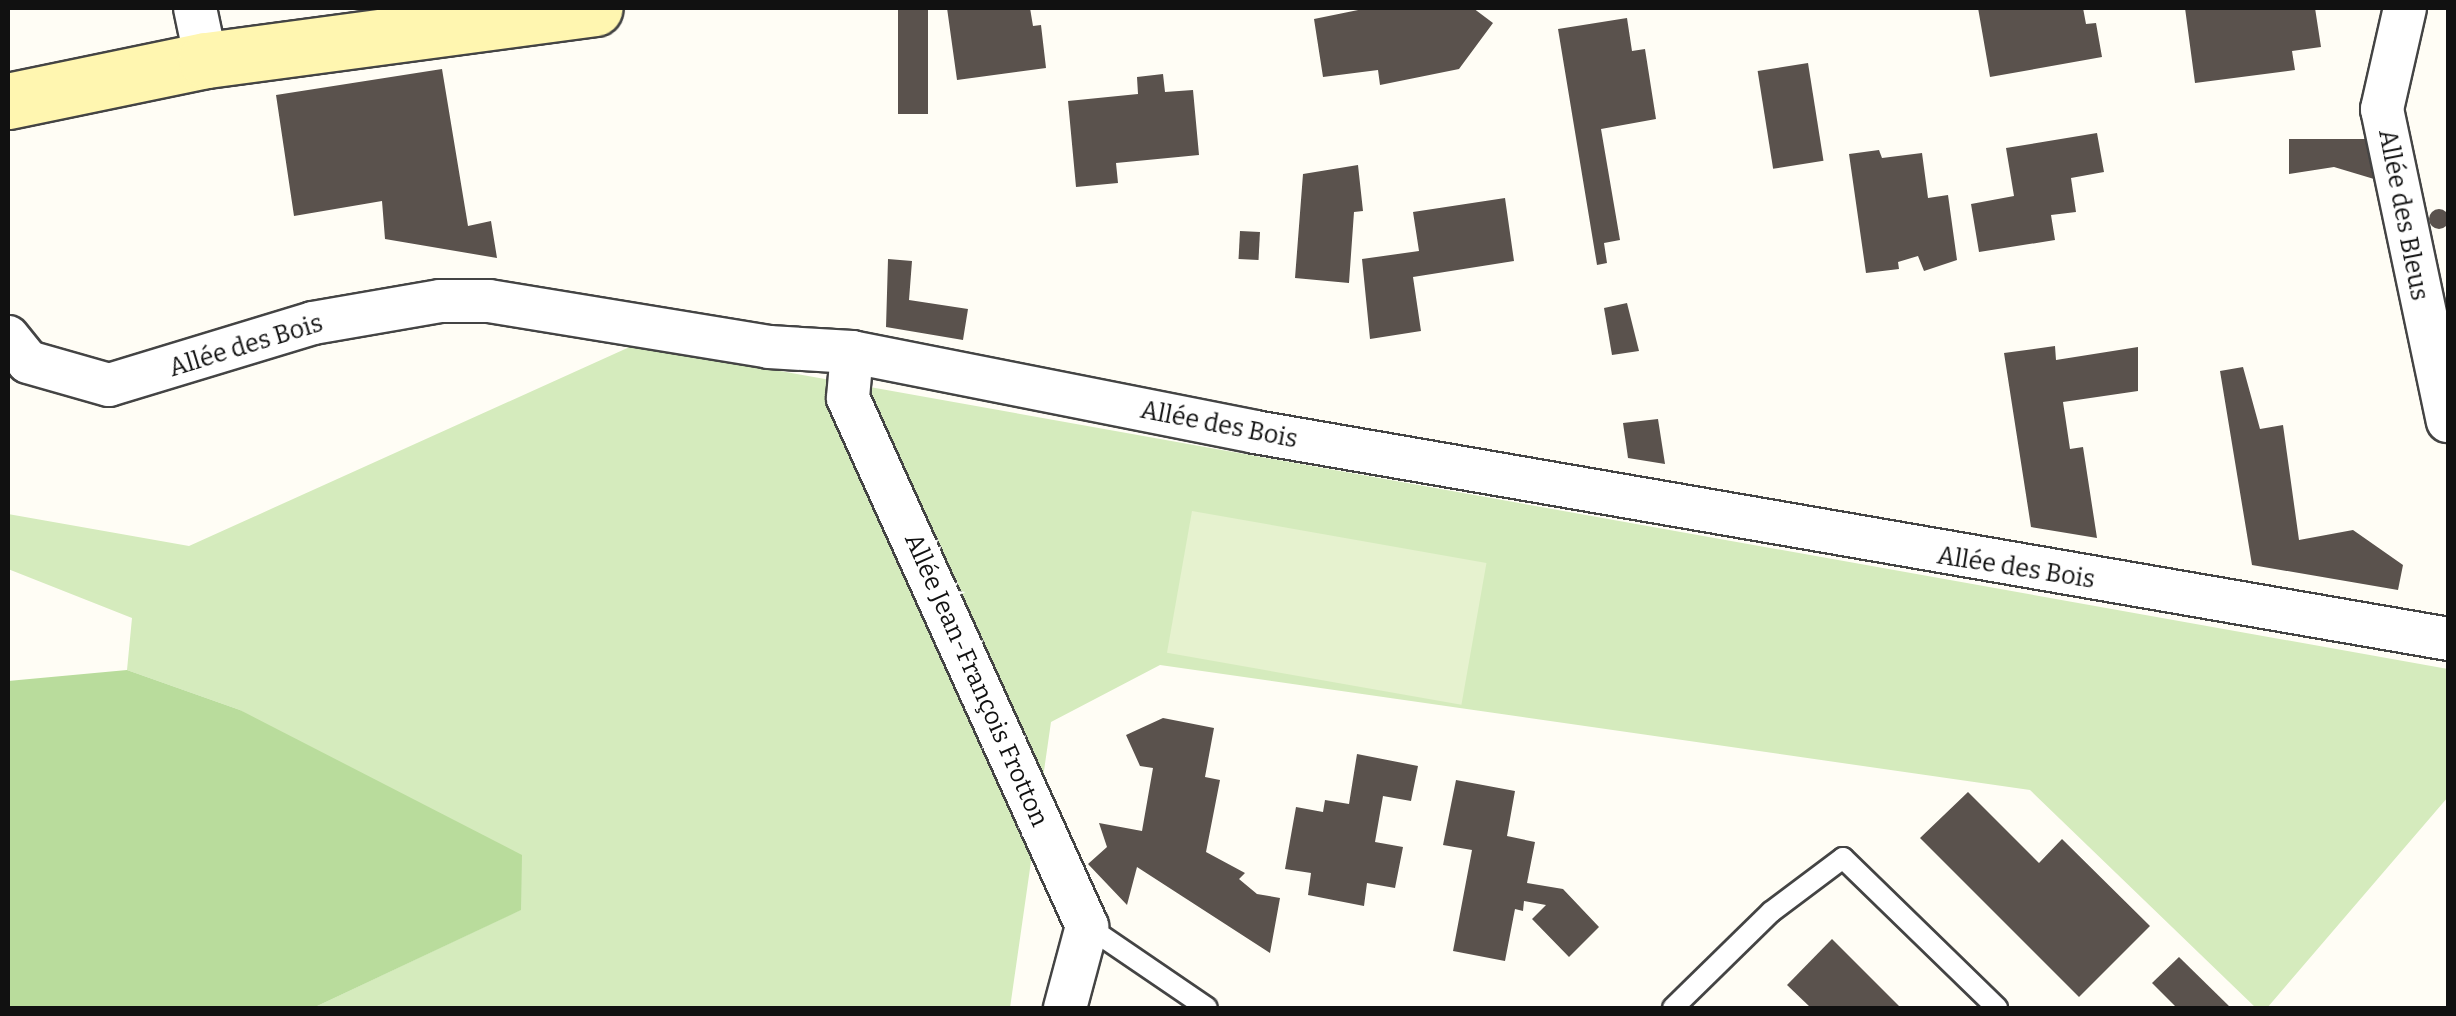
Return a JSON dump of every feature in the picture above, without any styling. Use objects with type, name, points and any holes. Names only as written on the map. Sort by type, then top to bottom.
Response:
[{"type":"main road","points":[[8,101],[206,60],[595,8]]},
{"type":"street","points":[[195,8],[206,60]]},
{"type":"street","name":"Allée des Bleus","points":[[2405,8],[2382,110],[2448,421]]},
{"type":"street","name":"Allée des Bois","points":[[8,337],[28,362],[109,385],[313,323],[440,301],[489,301],[769,346],[852,352],[1255,432],[2448,639]]},
{"type":"street","name":"Allée Jean-François Frotton","points":[[852,352],[848,398],[1087,926]]},
{"type":"street","points":[[1065,1008],[1087,926]]},
{"type":"lane","points":[[1673,1008],[1772,912],[1843,858],[1997,1008]]},
{"type":"lane","points":[[1087,926],[1207,1008]]},
{"type":"green space","points":[[634,345],[2448,669],[2448,797],[2267,1008],[2256,1008],[2030,790],[1160,665],[1051,722],[1010,1008],[313,1008],[520,910],[240,710],[127,670],[132,618],[8,569],[8,514],[189,546]]},
{"type":"green space","points":[[1192,511],[1486,563],[1461,705],[1167,653]]},
{"type":"green space","points":[[127,670],[240,710],[522,855],[521,910],[313,1008],[8,1008],[8,681]]},
{"type":"building","points":[[898,8],[928,8],[928,114],[898,114]]},
{"type":"building","points":[[947,8],[1030,8],[1033,26],[1041,25],[1046,68],[957,80]]},
{"type":"building","points":[[1368,8],[1473,8],[1493,23],[1459,69],[1380,85],[1378,70],[1323,77],[1314,19]]},
{"type":"building","points":[[1978,8],[2083,8],[2086,24],[2096,23],[2102,57],[1990,77]]},
{"type":"building","points":[[2185,8],[2315,8],[2321,47],[2292,51],[2295,70],[2195,83]]},
{"type":"building","points":[[1627,18],[1632,51],[1645,49],[1656,119],[1601,129],[1620,240],[1604,243],[1607,263],[1597,265],[1558,29]]},
{"type":"building","points":[[1808,63],[1823,161],[1773,169],[1758,71]]},
{"type":"building","points":[[442,69],[468,226],[491,221],[497,258],[385,239],[382,201],[294,216],[276,95]]},
{"type":"building","points":[[1163,74],[1165,92],[1193,90],[1199,155],[1116,163],[1118,183],[1076,187],[1068,101],[1138,94],[1137,77]]},
{"type":"building","points":[[2097,133],[2104,172],[2071,178],[2076,212],[2051,215],[2055,240],[1979,252],[1971,204],[2014,196],[2006,148]]},
{"type":"building","points":[[2289,139],[2370,139],[2374,179],[2334,167],[2289,174]]},
{"type":"building","points":[[1879,150],[1882,158],[1922,153],[1928,198],[1948,195],[1957,260],[1924,271],[1918,256],[1898,262],[1899,269],[1866,273],[1849,154]]},
{"type":"building","points":[[1358,165],[1363,211],[1354,212],[1349,283],[1295,278],[1303,174]]},
{"type":"building","points":[[1505,198],[1514,261],[1413,277],[1421,331],[1370,339],[1362,259],[1419,251],[1413,212]]},
{"type":"building","points":[[2439,209],[2449,219],[2439,229],[2429,219]]},
{"type":"building","points":[[1240,231],[1260,232],[1259,260],[1239,259]]},
{"type":"building","points":[[888,259],[912,261],[909,300],[968,309],[963,340],[886,327]]},
{"type":"building","points":[[1627,303],[1639,351],[1612,355],[1604,308]]},
{"type":"building","points":[[2055,346],[2056,360],[2138,347],[2138,391],[2063,402],[2070,449],[2083,447],[2097,538],[2031,527],[2004,353]]},
{"type":"building","points":[[2243,367],[2260,429],[2283,425],[2299,540],[2353,530],[2403,565],[2398,590],[2252,565],[2220,371]]},
{"type":"building","points":[[1658,419],[1665,464],[1628,458],[1623,423]]},
{"type":"building","points":[[1163,718],[1214,728],[1205,777],[1220,780],[1206,852],[1245,873],[1239,879],[1257,894],[1280,898],[1270,953],[1137,867],[1127,905],[1088,864],[1107,847],[1099,823],[1142,831],[1153,768],[1140,766],[1126,735]]},
{"type":"building","points":[[1357,754],[1418,766],[1411,801],[1383,796],[1375,842],[1403,847],[1395,888],[1367,883],[1364,906],[1308,895],[1311,873],[1285,869],[1296,807],[1323,812],[1325,800],[1349,804]]},
{"type":"building","points":[[1456,780],[1515,791],[1507,836],[1535,842],[1527,883],[1563,889],[1599,927],[1569,957],[1532,919],[1546,905],[1524,901],[1523,911],[1515,909],[1505,961],[1453,951],[1472,850],[1443,845]]},
{"type":"building","points":[[1968,792],[2039,863],[2062,839],[2150,926],[2079,997],[1920,838]]},
{"type":"building","points":[[1832,939],[1901,1008],[1811,1008],[1787,985]]},
{"type":"building","points":[[2179,957],[2231,1008],[2177,1008],[2152,983]]}]
